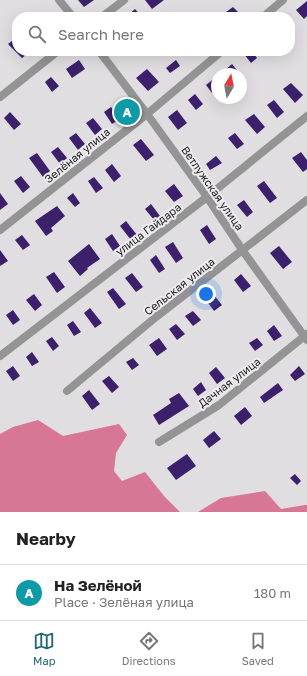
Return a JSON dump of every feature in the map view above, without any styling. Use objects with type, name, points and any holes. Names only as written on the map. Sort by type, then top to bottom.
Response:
[{"type":"street","points":[[59,0],[69,12]]},
{"type":"street","points":[[108,12],[124,0]]},
{"type":"street","points":[[269,12],[283,0]]},
{"type":"street","points":[[0,97],[52,56]]},
{"type":"street","name":"Ветлужская улица","points":[[103,56],[147,114],[207,197],[243,251],[306,336]]},
{"type":"street","name":"Зелёная улица","points":[[0,230],[147,114],[216,56]]},
{"type":"street","name":"улица Гайдара","points":[[0,356],[207,197],[307,116]]},
{"type":"street","name":"Сельская улица","points":[[67,391],[156,317],[307,200]]},
{"type":"street","name":"Дачная улица","points":[[159,442],[219,405],[306,336]]},
{"type":"shaded area","points":[[38,420],[63,436],[119,424],[127,435],[116,453],[114,471],[122,481],[145,472],[164,496],[180,512],[0,512],[0,434],[13,427]]},
{"type":"shaded area","points":[[265,491],[281,509],[307,505],[307,512],[198,512],[221,498]]},
{"type":"building","points":[[78,0],[94,0],[84,7]]},
{"type":"building","points":[[145,0],[164,0],[152,9]]},
{"type":"building","points":[[307,1],[307,16],[304,19],[296,10]]},
{"type":"building","points":[[233,7],[238,12],[226,12]]},
{"type":"building","points":[[12,41],[12,48],[8,44]]},
{"type":"building","points":[[246,56],[256,56],[257,58],[251,63]]},
{"type":"building","points":[[79,60],[85,69],[72,78],[66,69]]},
{"type":"building","points":[[176,60],[180,66],[170,73],[166,68]]},
{"type":"building","points":[[232,64],[235,68],[227,68]]},
{"type":"building","points":[[147,69],[159,82],[148,91],[136,78]]},
{"type":"building","points":[[51,77],[59,86],[52,92],[45,82]]},
{"type":"building","points":[[211,81],[211,92],[206,85]]},
{"type":"building","points":[[291,83],[303,95],[295,103],[283,89]]},
{"type":"building","points":[[195,94],[203,104],[196,110],[188,100]]},
{"type":"building","points":[[274,100],[284,112],[277,118],[267,105]]},
{"type":"building","points":[[111,107],[120,119],[112,124],[104,112]]},
{"type":"building","points":[[127,109],[132,114],[127,118],[122,114]]},
{"type":"building","points":[[177,110],[187,123],[178,130],[168,117]]},
{"type":"building","points":[[10,112],[21,124],[14,130],[4,118]]},
{"type":"building","points":[[254,114],[265,127],[257,134],[245,120]]},
{"type":"building","points":[[93,118],[102,129],[95,135],[86,123]]},
{"type":"building","points":[[76,133],[85,144],[78,150],[69,138]]},
{"type":"building","points":[[235,133],[244,144],[237,149],[228,138]]},
{"type":"building","points":[[141,139],[154,155],[146,161],[133,145]]},
{"type":"building","points":[[58,147],[67,158],[60,164],[51,152]]},
{"type":"building","points":[[301,152],[307,160],[307,169],[303,172],[292,158]]},
{"type":"building","points":[[37,153],[50,171],[43,177],[29,158]]},
{"type":"building","points":[[216,156],[222,163],[210,170],[206,164]]},
{"type":"building","points":[[112,164],[121,176],[114,182],[105,170]]},
{"type":"building","points":[[21,176],[30,187],[23,193],[14,181]]},
{"type":"building","points":[[94,177],[103,188],[96,193],[88,181]]},
{"type":"building","points":[[264,181],[277,198],[270,203],[257,186]]},
{"type":"building","points":[[174,184],[183,196],[174,202],[165,191]]},
{"type":"building","points":[[0,193],[8,204],[0,210]]},
{"type":"building","points":[[73,193],[80,203],[75,207],[67,198]]},
{"type":"building","points":[[244,200],[253,212],[247,217],[237,205]]},
{"type":"building","points":[[151,204],[160,216],[154,220],[145,209]]},
{"type":"building","points":[[57,206],[65,216],[51,228],[53,231],[46,236],[35,221]]},
{"type":"building","points":[[126,221],[137,235],[131,240],[120,226]]},
{"type":"building","points":[[207,225],[216,239],[209,244],[200,230]]},
{"type":"building","points":[[112,234],[120,246],[113,251],[105,239]]},
{"type":"building","points":[[22,235],[30,245],[23,250],[15,240]]},
{"type":"building","points":[[173,242],[183,258],[176,263],[165,247]]},
{"type":"building","points":[[89,244],[100,259],[87,268],[88,269],[80,276],[68,261]]},
{"type":"building","points":[[279,246],[292,262],[283,269],[270,253]]},
{"type":"building","points":[[0,250],[8,261],[0,266]]},
{"type":"building","points":[[156,255],[165,269],[159,273],[150,260]]},
{"type":"building","points":[[54,272],[65,287],[57,293],[46,277]]},
{"type":"building","points":[[132,273],[143,287],[136,292],[125,278]]},
{"type":"building","points":[[241,274],[251,286],[243,292],[234,280]]},
{"type":"building","points":[[113,288],[126,304],[119,309],[107,292]]},
{"type":"building","points":[[34,294],[42,305],[35,311],[26,300]]},
{"type":"building","points":[[214,295],[222,305],[214,311],[206,300]]},
{"type":"building","points":[[90,308],[102,323],[95,328],[84,313]]},
{"type":"building","points":[[13,310],[20,320],[13,325],[6,315]]},
{"type":"building","points":[[193,311],[201,320],[193,326],[185,316]]},
{"type":"building","points":[[73,321],[81,332],[74,336],[67,325]]},
{"type":"building","points":[[176,324],[185,334],[177,340],[169,329]]},
{"type":"building","points":[[274,325],[282,336],[274,341],[267,331]]},
{"type":"building","points":[[52,337],[59,346],[53,351],[46,341]]},
{"type":"building","points":[[159,338],[167,349],[157,356],[149,345]]},
{"type":"building","points":[[257,338],[263,345],[255,351],[249,343]]},
{"type":"building","points":[[32,352],[39,362],[32,366],[26,357]]},
{"type":"building","points":[[133,358],[139,365],[132,370],[126,362]]},
{"type":"building","points":[[13,366],[20,376],[13,381],[6,371]]},
{"type":"building","points":[[299,366],[305,374],[295,381],[290,375]]},
{"type":"building","points":[[216,367],[225,378],[217,384],[209,373]]},
{"type":"building","points":[[109,376],[119,387],[112,393],[102,381]]},
{"type":"building","points":[[201,382],[206,390],[198,396],[193,389]]},
{"type":"building","points":[[278,383],[283,390],[264,403],[260,397]]},
{"type":"building","points":[[89,390],[100,404],[92,410],[82,396]]},
{"type":"building","points":[[179,393],[189,406],[159,425],[153,415],[171,403],[169,399]]},
{"type":"building","points":[[245,407],[252,416],[241,425],[234,416]]},
{"type":"building","points":[[214,431],[221,439],[209,448],[203,440]]},
{"type":"building","points":[[187,454],[196,466],[176,480],[167,468]]},
{"type":"building","points":[[295,474],[301,481],[297,485],[290,478]]},
{"type":"place","name":"На Зелёной","points":[[127,112]]}]
